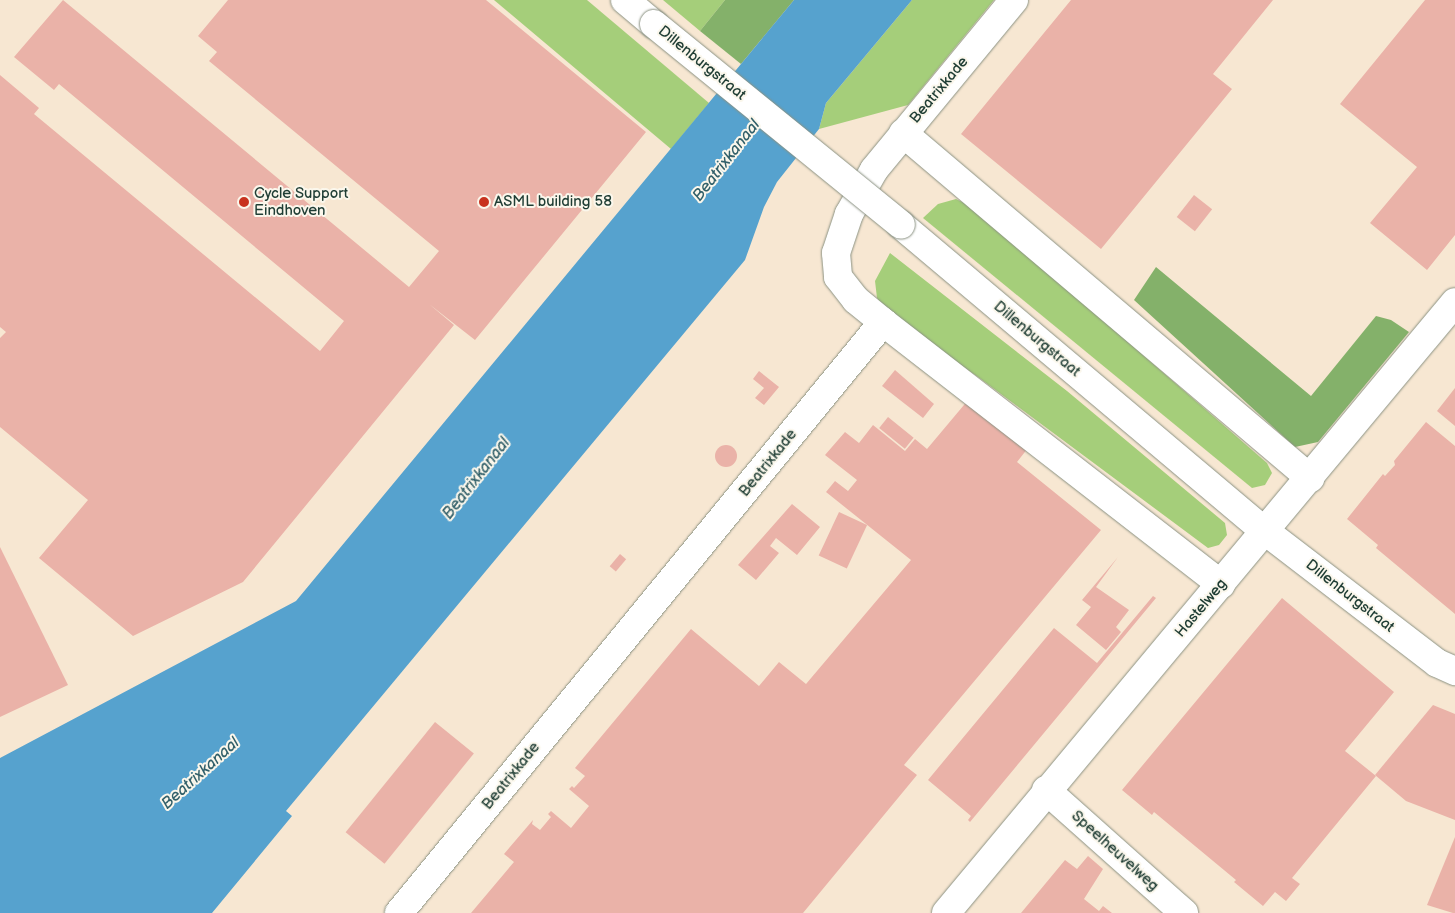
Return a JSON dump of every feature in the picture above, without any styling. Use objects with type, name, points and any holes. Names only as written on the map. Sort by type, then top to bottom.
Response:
[{"type":"street","name":"Dillenburgstraat","points":[[625,0],[901,225],[1265,531],[1437,663],[1455,671]]},
{"type":"street","name":"Beatrixkade","points":[[400,913],[883,322],[856,300],[838,277],[836,253],[853,206],[874,170],[1014,0]]},
{"type":"street","points":[[903,133],[1310,478]]},
{"type":"street","name":"Hastelweg","points":[[946,913],[1046,790],[1310,478],[1455,302]]},
{"type":"street","points":[[883,322],[1221,584]]},
{"type":"street","name":"Speelheuvelweg","points":[[1046,790],[1184,913]]},
{"type":"green space","points":[[494,0],[587,0],[709,103],[671,149]]},
{"type":"green space","points":[[663,0],[725,0],[700,31]]},
{"type":"green space","points":[[725,0],[794,0],[741,64],[700,31]]},
{"type":"green space","points":[[912,0],[994,0],[908,105],[819,129],[826,103]]},
{"type":"green space","points":[[956,199],[973,207],[1267,463],[1272,473],[1265,485],[1252,488],[923,218],[938,204]]},
{"type":"green space","points":[[890,253],[1067,391],[1225,523],[1227,535],[1219,545],[1208,548],[978,377],[891,317],[877,298],[875,281]]},
{"type":"green space","points":[[1156,267],[1311,396],[1376,316],[1391,320],[1409,332],[1318,442],[1295,447],[1134,300]]},
{"type":"water","name":"Beatrixkanaal","points":[[794,0],[912,0],[826,103],[819,129],[777,182],[764,207],[745,260],[286,811],[292,816],[212,913],[0,913],[0,758],[296,601]]},
{"type":"building","points":[[63,0],[409,287],[439,251],[209,61],[217,52],[198,36],[228,0],[486,0],[646,132],[475,340],[429,304],[454,325],[243,582],[133,636],[39,558],[88,500],[0,427],[0,338],[6,332],[0,327],[0,75],[39,108],[34,114],[320,351],[344,321],[59,84],[54,90],[14,57]]},
{"type":"building","points":[[1071,0],[1273,0],[1213,74],[1232,89],[1101,249],[961,134]]},
{"type":"building","points":[[1425,0],[1455,0],[1455,235],[1427,270],[1370,223],[1417,167],[1340,104]]},
{"type":"building","points":[[1194,195],[1212,209],[1195,231],[1177,217]]},
{"type":"building","points":[[895,370],[934,404],[923,418],[882,386]]},
{"type":"building","points":[[759,371],[779,387],[764,405],[755,398],[764,388],[753,379]]},
{"type":"building","points":[[1455,388],[1455,426],[1437,411]]},
{"type":"building","points":[[969,399],[1028,448],[1017,462],[1101,530],[904,765],[917,775],[803,913],[471,913],[514,862],[504,854],[533,820],[532,824],[540,830],[551,817],[548,814],[551,811],[571,828],[589,806],[569,789],[572,786],[574,788],[585,776],[575,768],[691,629],[759,686],[779,662],[806,684],[911,560],[826,492],[835,481],[848,491],[857,480],[825,455],[845,432],[859,443],[873,425],[905,451],[915,439],[927,449]]},
{"type":"building","points":[[888,417],[914,438],[905,449],[879,428]]},
{"type":"building","points":[[1426,422],[1455,446],[1455,614],[1376,548],[1378,545],[1347,519],[1383,474],[1385,476],[1395,465],[1394,461]]},
{"type":"building","points":[[726,445],[734,448],[737,456],[734,464],[726,467],[718,464],[715,456],[718,448]]},
{"type":"building","points":[[792,504],[820,527],[797,555],[776,538],[770,546],[779,553],[756,580],[738,565]]},
{"type":"building","points":[[839,512],[867,525],[847,569],[819,556]]},
{"type":"building","points":[[0,547],[68,685],[0,717]]},
{"type":"building","points":[[620,554],[626,559],[616,571],[610,566]]},
{"type":"building","points":[[1118,557],[1096,587],[1129,610],[1116,627],[1121,632],[1106,650],[1076,625],[1091,607],[1082,600]]},
{"type":"building","points":[[1153,596],[1156,598],[970,822],[968,820],[971,816],[928,780],[1054,628],[1097,663]]},
{"type":"building","points":[[1282,598],[1394,692],[1345,751],[1376,776],[1292,878],[1300,884],[1286,901],[1275,892],[1263,906],[1234,882],[1236,880],[1154,812],[1152,815],[1122,790]]},
{"type":"building","points":[[1433,705],[1455,714],[1455,820],[1406,801],[1375,775]]},
{"type":"building","points":[[435,722],[474,753],[384,864],[346,832]]},
{"type":"building","points":[[1455,837],[1455,913],[1453,913],[1427,905]]},
{"type":"building","points":[[1088,856],[1103,869],[1084,899],[1099,911],[1103,906],[1112,913],[1021,913],[1065,860],[1077,869]]},
{"type":"place","name":"Cycle Support Eindhoven","points":[[244,202]]},
{"type":"place","name":"ASML building 58","points":[[484,202]]}]
